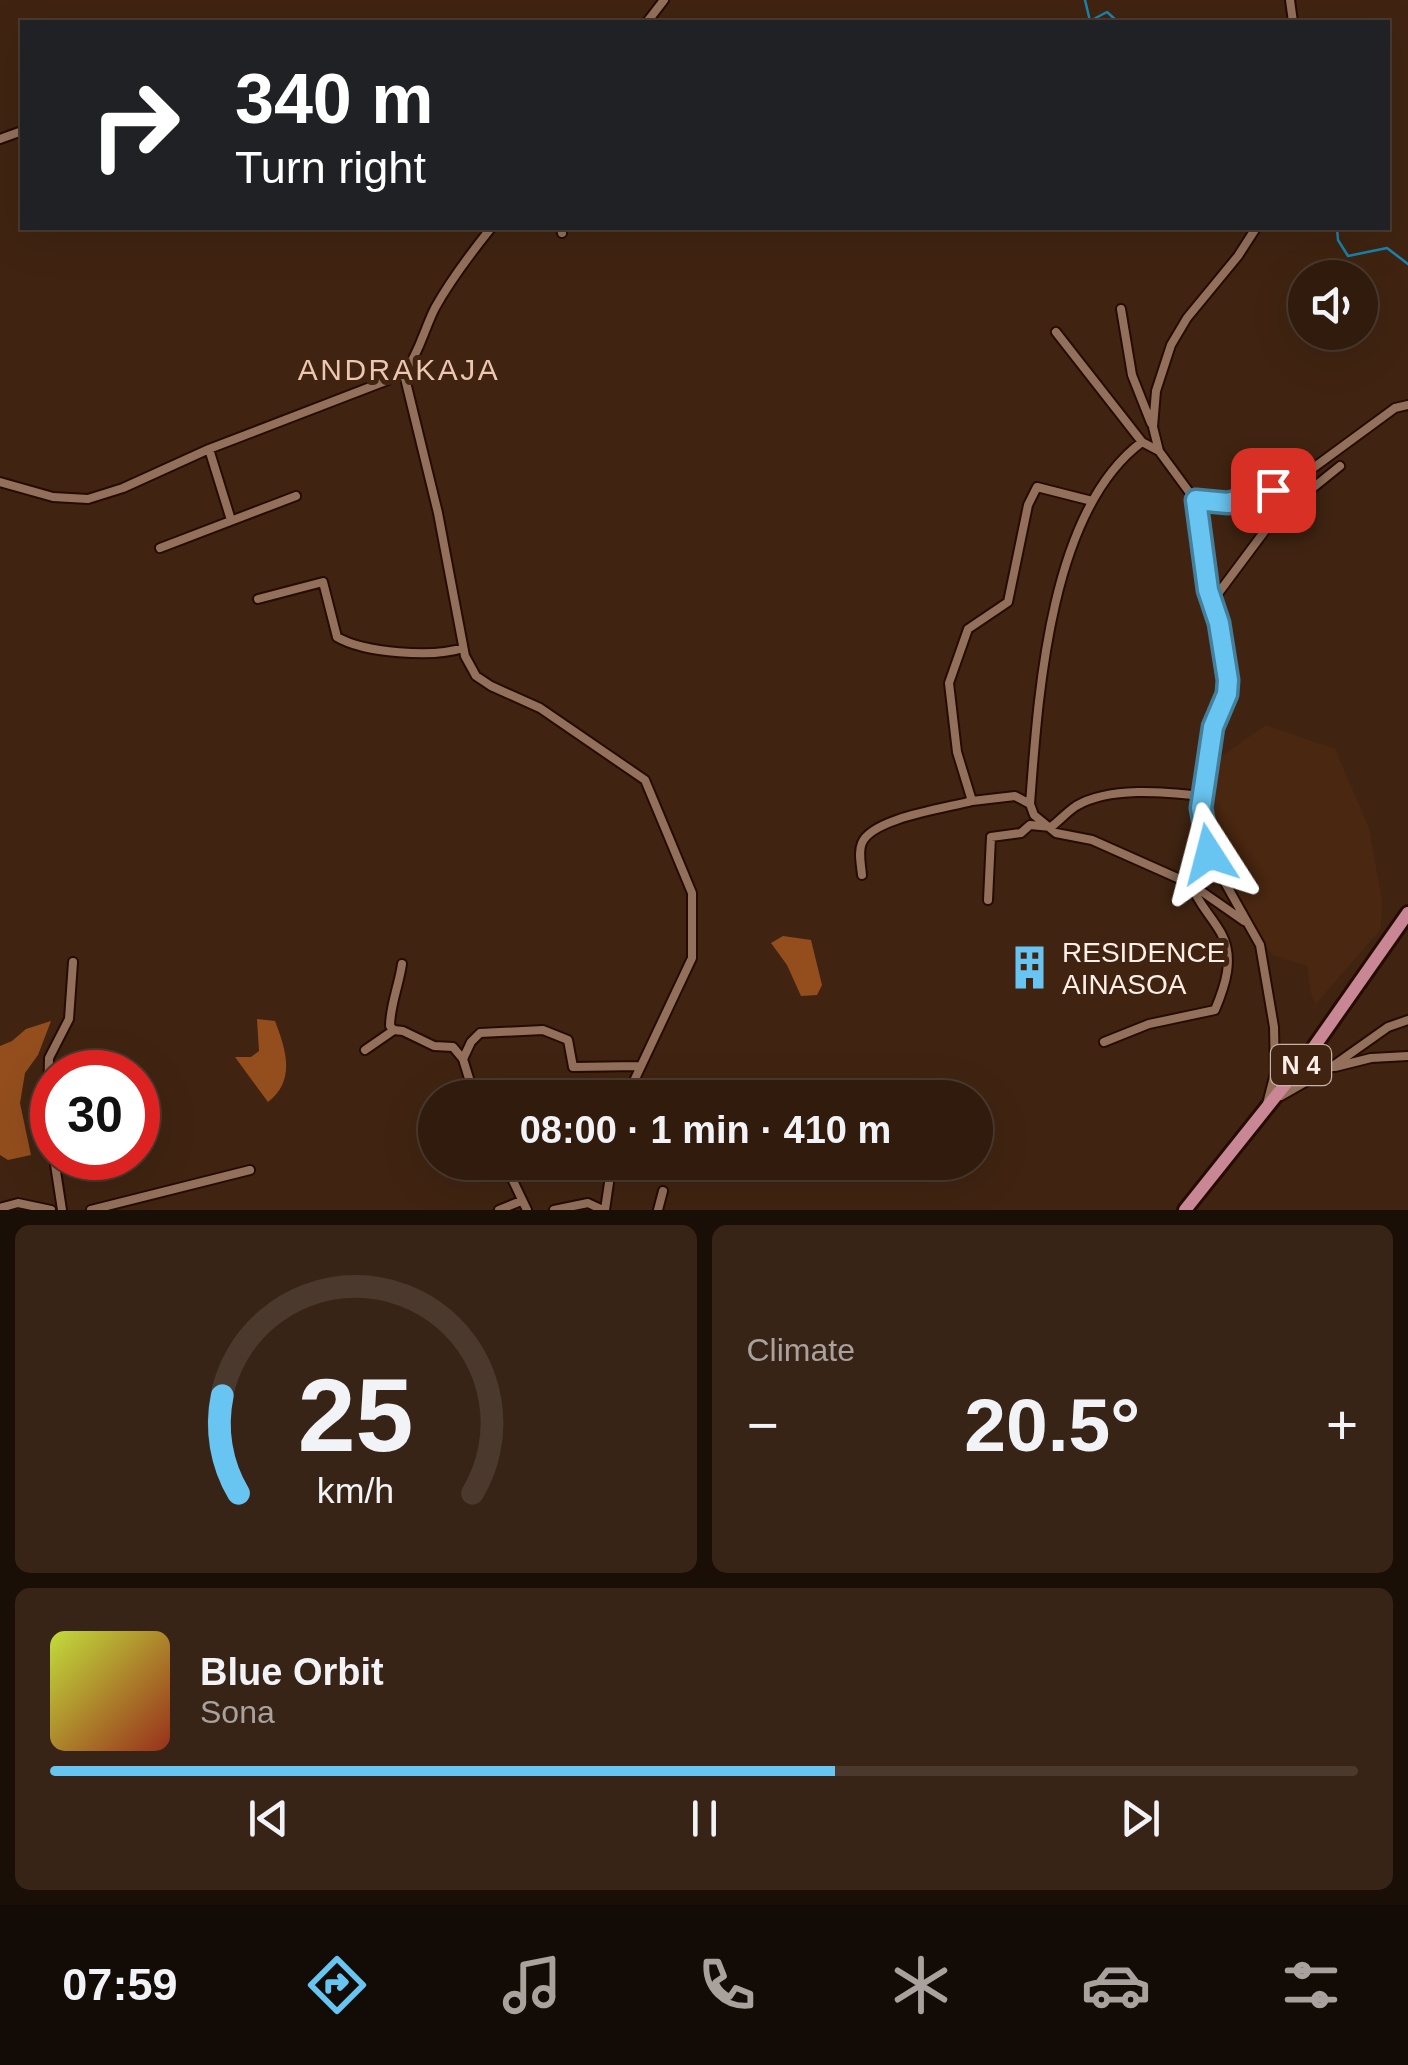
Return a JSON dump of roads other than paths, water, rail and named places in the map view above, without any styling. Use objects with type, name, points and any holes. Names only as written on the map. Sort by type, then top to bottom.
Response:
[{"type":"main road","name":"N 4","points":[[1185,1210],[1307,1057],[1408,913]]},
{"type":"street","points":[[649,20],[664,0]]},
{"type":"street","points":[[0,482],[53,497],[88,499],[404,374],[420,350],[433,312],[457,271],[489,230]]},
{"type":"street","points":[[1153,427],[1156,392],[1171,345],[1186,318],[1255,230]]},
{"type":"street","points":[[1121,308],[1132,375],[1159,451],[1196,500],[1211,602],[1219,623],[1227,694],[1213,727],[1201,808],[1209,854],[1260,945],[1274,1027],[1276,1073],[1266,1108]]},
{"type":"street","points":[[1056,332],[1142,442],[1159,451]]},
{"type":"street","points":[[404,374],[438,513],[462,648],[476,676],[540,708],[645,780],[692,893],[692,958],[633,1080]]},
{"type":"street","points":[[1228,503],[1290,485],[1395,408],[1408,404]]},
{"type":"street","points":[[1142,442],[1116,464],[1092,501],[1062,575],[1044,652],[1030,804],[1034,815],[1056,833],[1092,840],[1191,884],[1247,922]]},
{"type":"street","points":[[209,449],[231,520]]},
{"type":"street","points":[[1211,602],[1274,520],[1340,466]]},
{"type":"street","points":[[972,802],[956,747],[949,683],[968,629],[1008,602],[1028,505],[1038,487],[1092,501]]},
{"type":"street","points":[[160,548],[296,496]]},
{"type":"street","points":[[1196,500],[1228,503],[1274,520]]},
{"type":"street","points":[[258,599],[323,582],[337,637],[349,644],[398,652],[451,652],[462,648]]},
{"type":"street","points":[[988,900],[992,837],[1021,833],[1030,825],[1051,827],[1074,807],[1091,800],[1149,791],[1203,796]]},
{"type":"street","points":[[862,874],[862,839],[872,830],[900,819],[972,802],[1016,796],[1030,804]]},
{"type":"street","points":[[1104,1042],[1149,1024],[1215,1010],[1229,977],[1222,936],[1198,903],[1191,884]]},
{"type":"street","points":[[53,1050],[69,1019],[73,962]]},
{"type":"street","points":[[394,1030],[390,1016],[402,964]]},
{"type":"street","points":[[1266,1108],[1388,1027],[1408,1020]]},
{"type":"street","points":[[365,1050],[394,1030],[402,1030],[434,1046],[454,1046],[469,1080]]},
{"type":"street","points":[[463,1059],[480,1033],[543,1030],[568,1040],[573,1066],[639,1066]]},
{"type":"street","points":[[1330,1068],[1371,1058],[1408,1056]]},
{"type":"street","points":[[91,1210],[250,1170]]},
{"type":"street","points":[[57,1180],[62,1210]]},
{"type":"street","points":[[512,1180],[527,1210]]},
{"type":"street","points":[[554,1210],[588,1204],[604,1210],[609,1180]]},
{"type":"street","points":[[658,1210],[663,1191]]},
{"type":"street","points":[[499,1210],[521,1201]]},
{"type":"street","points":[[0,1208],[18,1203],[51,1210]]},
{"type":"waterway","points":[[1085,0],[1090,20]]},
{"type":"waterway","points":[[1092,20],[1107,12],[1116,20]]},
{"type":"waterway","points":[[1337,230],[1338,240],[1348,256],[1387,248],[1408,264]]},
{"type":"place","name":"RESIDENCE AINASOA","points":[[1029,968]]},
{"type":"district","name":"ANDRAKAJA","points":[[399,369]]}]
